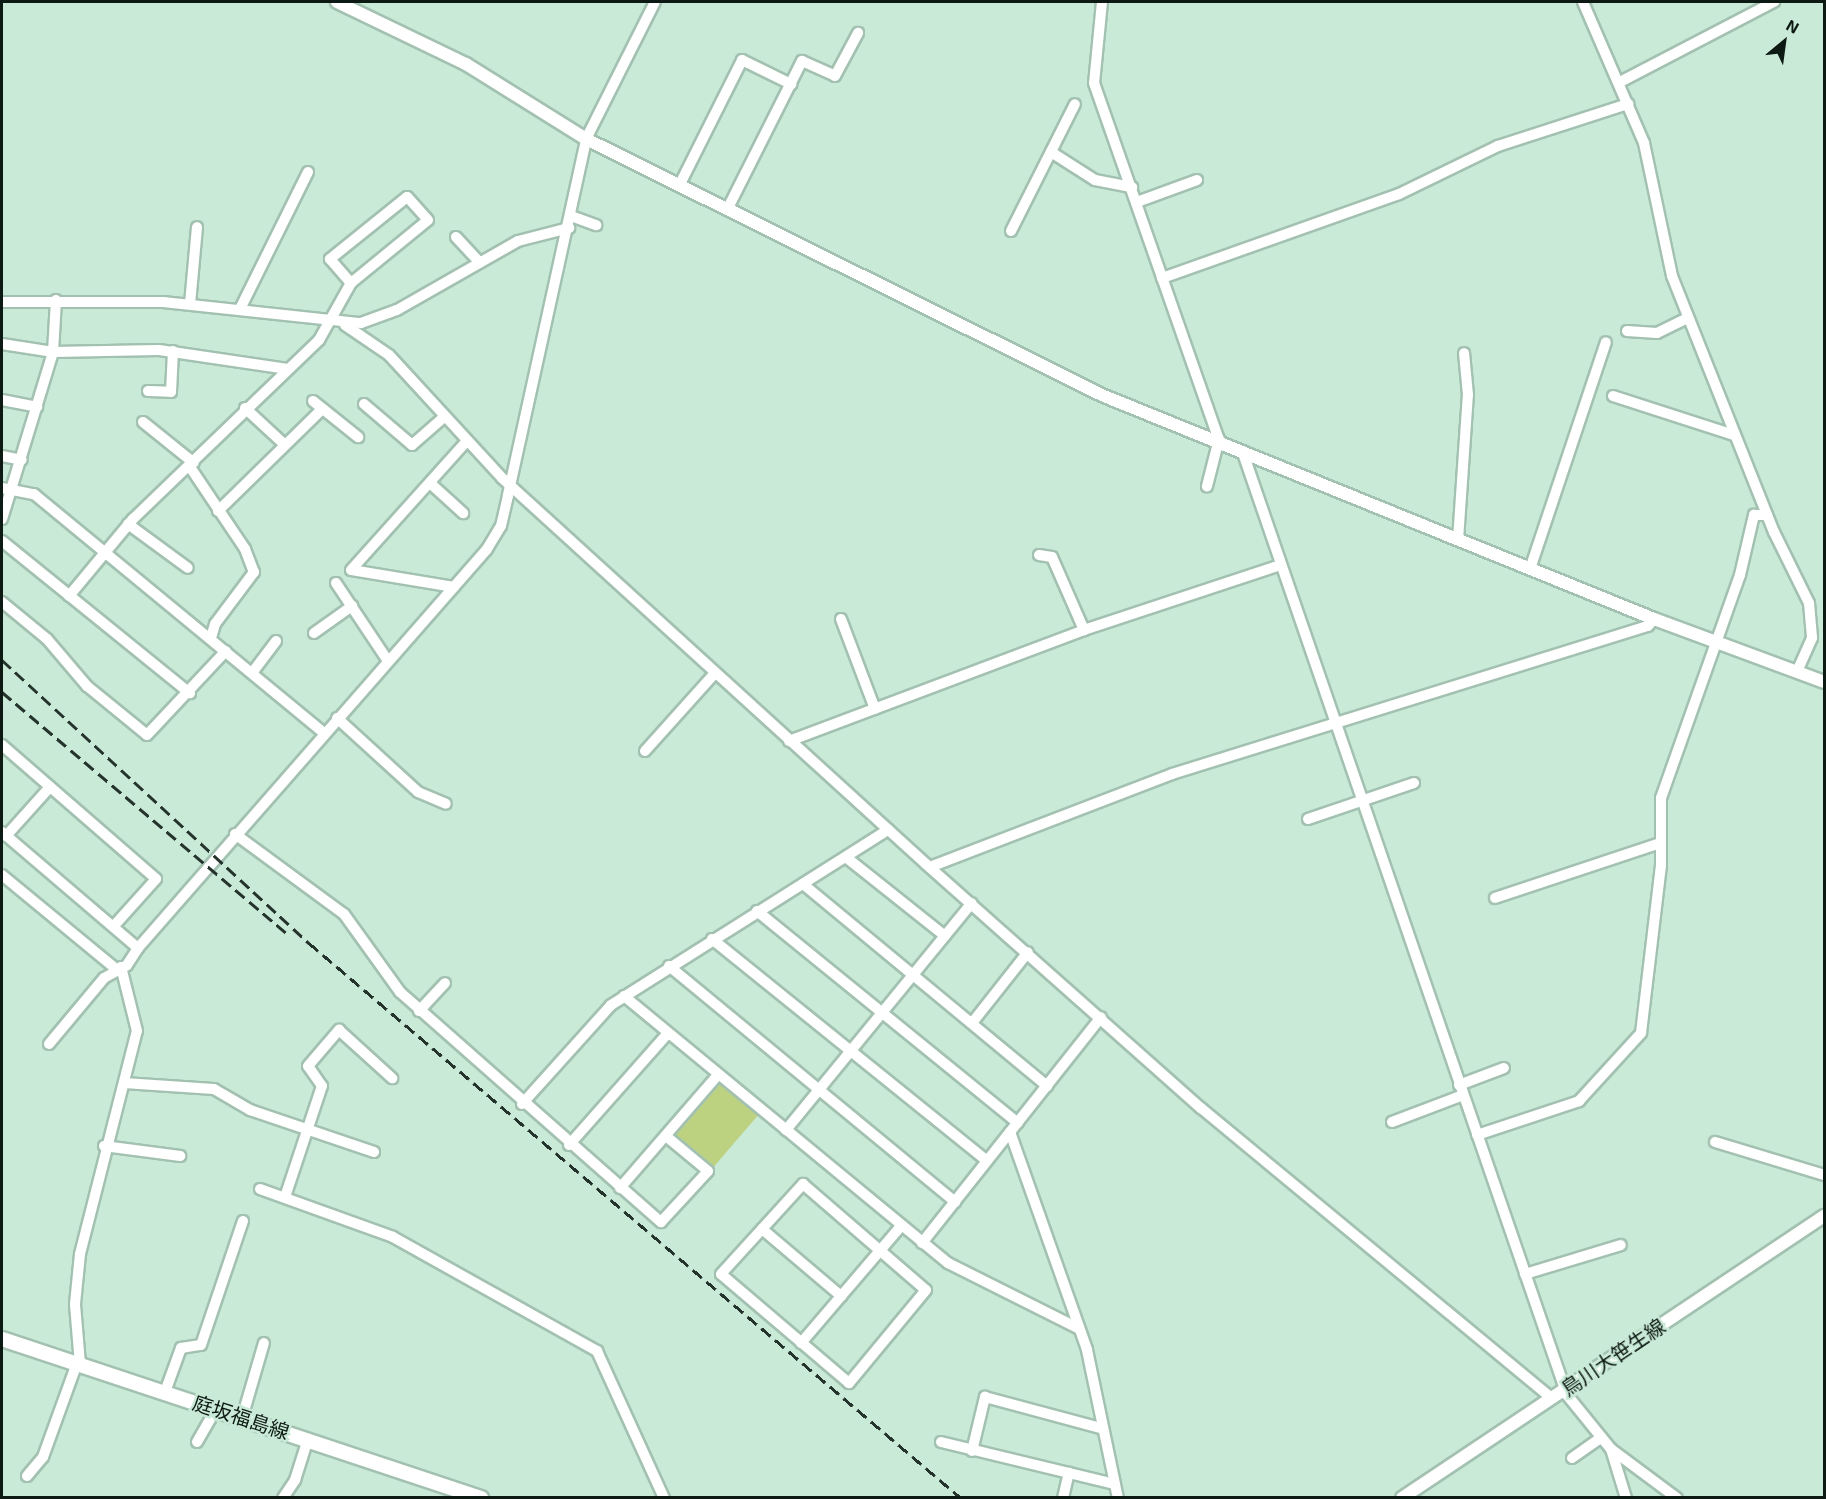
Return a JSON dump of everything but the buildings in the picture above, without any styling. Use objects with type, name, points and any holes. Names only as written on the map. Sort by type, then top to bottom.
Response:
[{"type":"main road","name":"庭坂福島線","points":[[2,1339],[481,1497]]},
{"type":"street","points":[[338,2],[466,64],[586,139],[1104,396],[1654,619],[1824,682]]},
{"type":"street","points":[[49,1044],[138,948],[235,834],[454,587],[501,526],[572,216],[586,139],[655,2]]},
{"type":"street","points":[[1102,2],[1094,83],[1220,443],[1207,486]]},
{"type":"street","points":[[1583,2],[1620,82],[1647,152],[1672,276],[1734,435],[1813,620],[1797,672]]},
{"type":"street","points":[[1620,82],[1774,2]]},
{"type":"street","points":[[727,210],[802,61],[836,76],[858,33]]},
{"type":"street","points":[[679,186],[742,60],[791,84]]},
{"type":"street","points":[[1011,231],[1075,104]]},
{"type":"street","points":[[1162,278],[1431,181],[1498,146],[1628,104]]},
{"type":"street","points":[[1051,152],[1095,180],[1132,187]]},
{"type":"street","points":[[240,309],[308,172]]},
{"type":"street","points":[[1137,202],[1197,180]]},
{"type":"street","points":[[69,596],[104,550],[128,524],[192,465],[245,408],[288,369],[331,324],[351,283],[428,220],[407,197],[330,259],[351,283]]},
{"type":"street","points":[[572,216],[596,225]]},
{"type":"street","points":[[190,304],[197,227]]},
{"type":"street","points":[[2,302],[56,300],[190,304],[345,325],[380,319],[528,236],[569,228]]},
{"type":"street","points":[[456,237],[480,263]]},
{"type":"street","points":[[2,519],[13,490],[53,352],[56,300]]},
{"type":"street","points":[[1627,331],[1657,333],[1688,318]]},
{"type":"street","points":[[345,325],[389,355],[465,442],[511,486],[714,674],[888,830],[1201,1108],[1551,1398]]},
{"type":"street","points":[[1530,569],[1606,342]]},
{"type":"street","points":[[2,344],[53,352],[173,351],[288,369]]},
{"type":"street","points":[[148,390],[171,392],[173,351]]},
{"type":"street","points":[[1458,540],[1468,395],[1464,353]]},
{"type":"street","points":[[1612,396],[1734,435]]},
{"type":"street","points":[[2,400],[37,406]]},
{"type":"street","points":[[364,404],[412,445],[444,417]]},
{"type":"street","points":[[218,511],[285,445],[318,405],[358,437]]},
{"type":"street","points":[[245,408],[285,445]]},
{"type":"street","points":[[143,422],[192,465],[254,572],[215,624],[211,638]]},
{"type":"street","points":[[454,587],[351,570],[465,442]]},
{"type":"street","points":[[1243,453],[1360,802],[1564,1390],[1611,1449],[1677,1497]]},
{"type":"street","points":[[2,456],[22,460]]},
{"type":"street","points":[[430,483],[463,513]]},
{"type":"street","points":[[2,488],[34,494],[324,733]]},
{"type":"street","points":[[1477,1135],[1579,1101],[1641,1033],[1660,843],[1663,789],[1716,643],[1754,515],[1767,515]]},
{"type":"street","points":[[128,524],[188,568]]},
{"type":"street","points":[[2,541],[190,693]]},
{"type":"street","points":[[1039,555],[1052,557],[1084,630]]},
{"type":"street","points":[[789,741],[1084,630],[1280,565]]},
{"type":"street","points":[[336,583],[388,661]]},
{"type":"street","points":[[2,602],[143,733],[157,730],[226,651]]},
{"type":"street","points":[[314,633],[352,606]]},
{"type":"street","points":[[841,619],[875,709]]},
{"type":"street","points":[[930,867],[1172,774],[1334,726],[1648,626],[1654,619]]},
{"type":"street","points":[[252,673],[276,641]]},
{"type":"street","points":[[645,751],[714,674]]},
{"type":"street","points":[[338,718],[418,792],[446,804]]},
{"type":"street","points":[[2,745],[156,879],[113,927]]},
{"type":"street","points":[[1308,819],[1414,783]]},
{"type":"street","points":[[50,787],[4,834],[138,948]]},
{"type":"street","points":[[522,1104],[588,1026],[624,996],[757,911],[847,858],[888,830]]},
{"type":"street","points":[[235,834],[344,914],[419,1011],[569,1145],[661,1222],[708,1171],[666,1136]]},
{"type":"street","points":[[1495,898],[1660,843]]},
{"type":"street","points":[[847,858],[945,936]]},
{"type":"street","points":[[2,874],[119,968],[137,1032],[104,1146],[77,1277],[79,1364],[47,1449],[27,1476]]},
{"type":"street","points":[[803,884],[1047,1086]]},
{"type":"street","points":[[786,1130],[972,903]]},
{"type":"street","points":[[757,911],[1018,1123]]},
{"type":"street","points":[[712,939],[987,1161]]},
{"type":"street","points":[[972,1023],[1028,952]]},
{"type":"street","points":[[669,966],[955,1202]]},
{"type":"street","points":[[419,1011],[445,983]]},
{"type":"street","points":[[624,996],[901,1226],[958,1270],[1078,1328]]},
{"type":"street","points":[[922,1243],[1101,1017]]},
{"type":"street","points":[[285,1197],[322,1086],[308,1066],[339,1030],[392,1078]]},
{"type":"street","points":[[569,1145],[668,1034]]},
{"type":"street","points":[[1392,1122],[1504,1068]]},
{"type":"street","points":[[620,1188],[718,1075]]},
{"type":"street","points":[[124,1083],[214,1089],[250,1110],[374,1152]]},
{"type":"street","points":[[1010,1132],[1078,1328],[1118,1497]]},
{"type":"street","points":[[1715,1142],[1824,1175]]},
{"type":"street","points":[[104,1146],[180,1156]]},
{"type":"street","points":[[803,1184],[926,1290],[849,1383],[722,1274],[762,1229],[803,1184]]},
{"type":"street","points":[[260,1189],[393,1237],[597,1351],[664,1497]]},
{"type":"street","name":"鳥川大笹生線","points":[[1402,1497],[1824,1216]]},
{"type":"street","points":[[165,1392],[181,1348],[201,1344],[243,1221]]},
{"type":"street","points":[[801,1342],[901,1226]]},
{"type":"street","points":[[762,1229],[841,1296]]},
{"type":"street","points":[[1525,1274],[1621,1245]]},
{"type":"street","points":[[242,1418],[264,1343]]},
{"type":"street","points":[[972,1451],[985,1397],[1101,1428]]},
{"type":"street","points":[[197,1442],[216,1409]]},
{"type":"street","points":[[1572,1458],[1600,1438]]},
{"type":"street","points":[[283,1497],[295,1480],[308,1439]]},
{"type":"street","points":[[941,1442],[1114,1484]]},
{"type":"street","points":[[1611,1449],[1626,1497]]},
{"type":"street","points":[[1063,1497],[1069,1473]]},
{"type":"green space","points":[[719,1079],[760,1113],[711,1170],[670,1136]]},
{"type":"railway","points":[[2,660],[309,943],[961,1498]]},
{"type":"railway","points":[[2,692],[289,935]]}]
